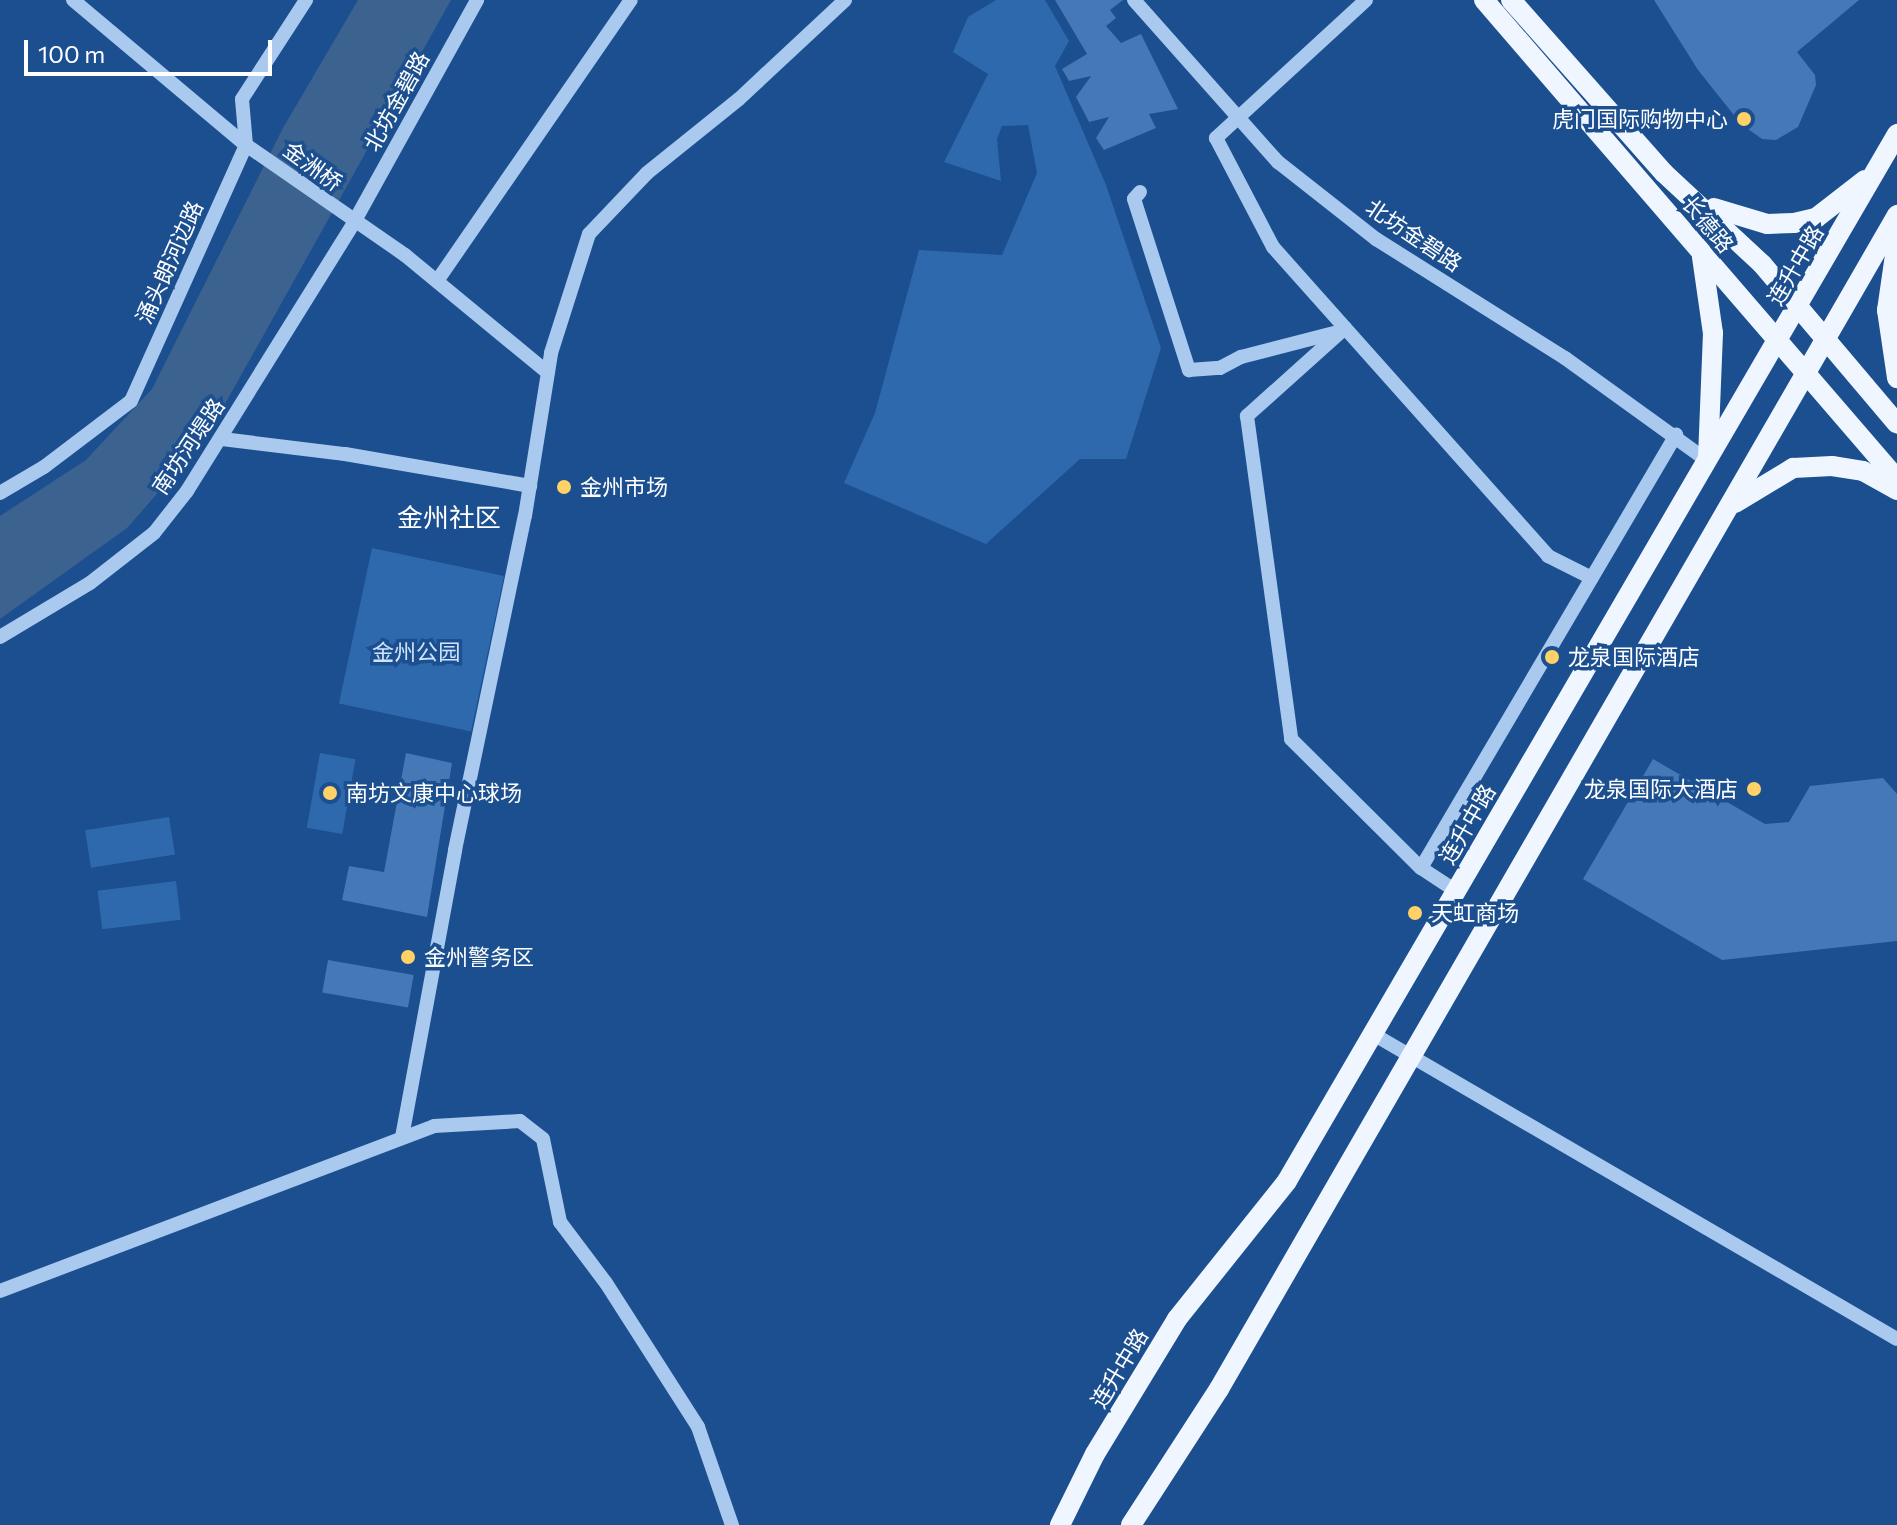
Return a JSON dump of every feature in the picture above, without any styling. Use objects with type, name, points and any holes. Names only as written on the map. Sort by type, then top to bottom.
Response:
[{"type":"main road","name":"长德路","points":[[1484,0],[1897,479]]},
{"type":"main road","name":"长德路","points":[[1511,0],[1689,195],[1798,307],[1897,424]]},
{"type":"main road","name":"连升中路","points":[[1060,1525],[1095,1454],[1177,1319],[1287,1181],[1897,134]]},
{"type":"main road","points":[[1689,195],[1730,217],[1767,224],[1794,223],[1816,218],[1877,170]]},
{"type":"main road","points":[[1131,1525],[1219,1389],[1897,215]]},
{"type":"main road","points":[[1897,241],[1887,310],[1897,378]]},
{"type":"main road","points":[[1701,253],[1713,333],[1708,461]]},
{"type":"main road","points":[[1729,508],[1793,468],[1832,466],[1863,471],[1897,490]]},
{"type":"street","name":"金洲桥","points":[[73,0],[246,145],[437,281],[548,373]]},
{"type":"street","name":"涌头朗河边路","points":[[0,493],[44,467],[131,401],[246,145],[242,99],[306,0]]},
{"type":"street","name":"北坊金碧路","points":[[353,223],[477,0]]},
{"type":"street","points":[[437,281],[631,0]]},
{"type":"street","points":[[402,1137],[530,486],[548,373],[589,234],[647,173],[739,99],[845,0]]},
{"type":"street","name":"北坊金碧路","points":[[1134,0],[1278,162],[1376,239],[1565,358],[1708,461]]},
{"type":"street","points":[[1366,0],[1216,138],[1273,247],[1548,556],[1592,578]]},
{"type":"street","points":[[1140,192],[1134,199],[1189,370],[1220,368],[1241,357],[1315,341],[1345,328]]},
{"type":"street","name":"南坊河堤路","points":[[0,637],[90,583],[154,533],[222,439],[353,223]]},
{"type":"street","points":[[1345,328],[1247,416],[1291,739],[1421,868],[1456,891]]},
{"type":"street","points":[[1421,868],[1676,435]]},
{"type":"street","points":[[222,439],[345,454],[530,486]]},
{"type":"street","points":[[1373,1034],[1897,1339]]},
{"type":"street","points":[[0,1291],[434,1126],[520,1121],[543,1139],[560,1222],[606,1283],[698,1427],[732,1525]]},
{"type":"green space","points":[[996,0],[1045,0],[1069,41],[1055,66],[1106,185],[1161,348],[1126,459],[1080,459],[986,544],[844,483],[875,413],[919,250],[1002,255],[1037,173],[1028,125],[1002,126],[997,139],[1001,181],[944,162],[988,74],[953,52],[968,17]]},
{"type":"green space","name":"金州公园","points":[[372,548],[504,576],[471,732],[339,704]]},
{"type":"green space","name":"南坊文康中心球场","points":[[320,753],[355,759],[342,834],[307,828]]},
{"type":"green space","points":[[169,817],[175,855],[91,868],[85,830]]},
{"type":"green space","points":[[176,881],[181,920],[102,929],[98,891]]},
{"type":"shaded area","points":[[358,0],[451,0],[206,438],[127,528],[0,619],[0,516],[86,460],[152,389],[283,128]]},
{"type":"building","points":[[1055,0],[1123,0],[1110,10],[1116,18],[1106,26],[1121,43],[1141,34],[1178,109],[1149,114],[1156,128],[1104,150],[1096,138],[1109,117],[1089,122],[1076,97],[1091,76],[1069,81],[1062,69],[1087,54]]},
{"type":"building","points":[[1654,0],[1859,0],[1797,52],[1815,75],[1816,85],[1798,127],[1776,140],[1762,139],[1741,124],[1698,70]]},
{"type":"building","points":[[406,753],[452,763],[427,917],[342,900],[349,866],[384,872]]},
{"type":"building","points":[[1653,759],[1765,824],[1789,822],[1810,786],[1883,778],[1897,794],[1897,941],[1722,960],[1583,879]]},
{"type":"building","points":[[328,960],[414,975],[408,1008],[322,992]]},
{"type":"place","name":"虎门国际购物中心","points":[[1744,119]]},
{"type":"place","name":"金州市场","points":[[564,487]]},
{"type":"place","name":"龙泉国际酒店","points":[[1552,657]]},
{"type":"place","name":"龙泉国际大酒店","points":[[1754,789]]},
{"type":"place","name":"南坊文康中心球场","points":[[330,793]]},
{"type":"place","name":"天虹商场","points":[[1415,913]]},
{"type":"place","name":"金州警务区","points":[[408,957]]},
{"type":"district","name":"金州社区","points":[[449,517]]}]
